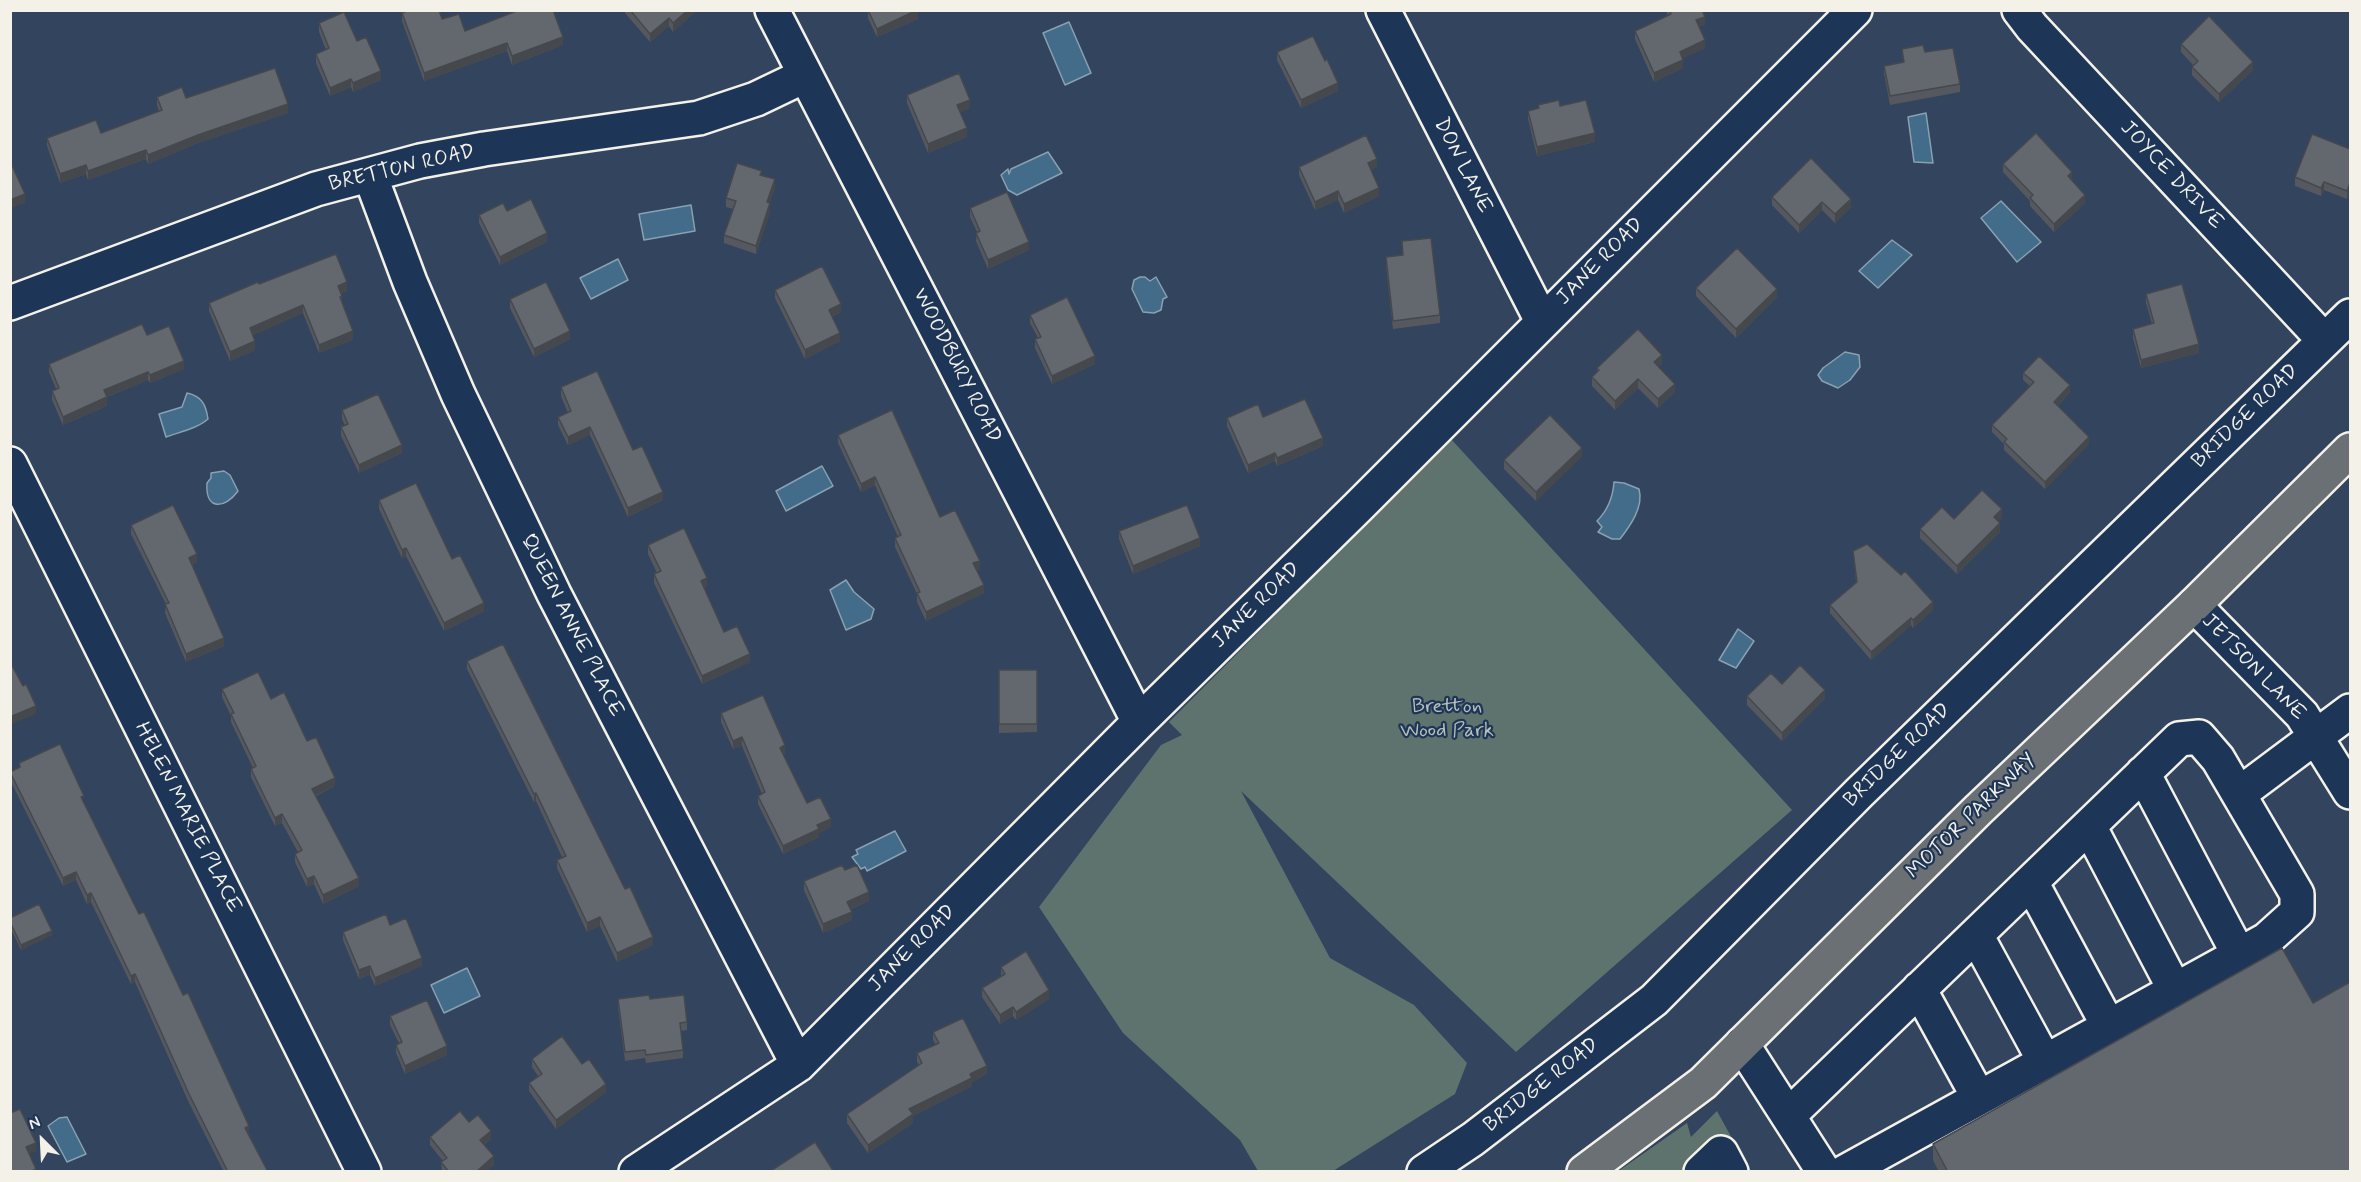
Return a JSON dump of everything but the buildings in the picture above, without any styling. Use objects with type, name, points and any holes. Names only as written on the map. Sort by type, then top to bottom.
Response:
[{"type":"main road","name":"MOTOR PARKWAY","points":[[1584,1172],[1703,1083],[1978,810],[2194,605],[2350,450]]},
{"type":"street","name":"WOODBURY ROAD","points":[[772,10],[1139,722]]},
{"type":"street","name":"DON LANE","points":[[1383,10],[1542,321]]},
{"type":"street","name":"JANE ROAD","points":[[636,1172],[798,1065],[1139,722],[1351,514],[1855,10]]},
{"type":"street","name":"JOYCE DRIVE","points":[[2019,10],[2032,27],[2324,340]]},
{"type":"street","name":"BRETTON ROAD","points":[[10,303],[316,189],[420,161],[484,149],[699,118],[756,99],[804,76]]},
{"type":"street","name":"QUEEN ANNE PLACE","points":[[370,175],[410,282],[458,394],[554,594],[798,1065]]},
{"type":"street","name":"BRIDGE ROAD","points":[[1424,1172],[1473,1139],[1654,1000],[1859,794],[2350,316]]},
{"type":"street","name":"HELEN MARIE PLACE","points":[[10,464],[364,1172]]},
{"type":"street","name":"JETSON LANE","points":[[2194,605],[2302,715],[2350,792]]},
{"type":"street","points":[[2239,794],[2350,711]]},
{"type":"street","points":[[1788,1116],[2179,739],[2199,737],[2218,759],[2297,894],[2297,912],[2266,940],[1845,1172]]},
{"type":"street","points":[[2143,773],[2239,955]]},
{"type":"street","points":[[2089,826],[2175,990]]},
{"type":"street","points":[[2031,882],[2109,1027]]},
{"type":"street","points":[[1976,935],[2045,1062]]},
{"type":"street","points":[[1920,989],[1979,1098]]},
{"type":"street","points":[[1743,1044],[1824,1172]]},
{"type":"street","points":[[1701,1172],[1720,1153],[1731,1172]]},
{"type":"green space","name":"Bretton Wood Park","points":[[1451,439],[1792,810],[1516,1052],[1241,791],[1330,958],[1414,1005],[1467,1063],[1455,1094],[1333,1171],[1258,1171],[1240,1140],[1123,1033],[1039,907],[1161,745],[1182,735],[1169,722]]},
{"type":"green space","points":[[1717,1111],[1750,1171],[1617,1172],[1687,1123],[1691,1137]]},
{"type":"water","points":[[1069,22],[1091,73],[1065,85],[1043,33]]},
{"type":"water","points":[[1926,113],[1933,163],[1914,162],[1908,117]]},
{"type":"water","points":[[1048,152],[1062,173],[1017,195],[1008,190],[1001,175],[1008,169],[1009,174],[1011,169]]},
{"type":"water","points":[[2001,201],[2041,242],[2017,262],[1981,218]]},
{"type":"water","points":[[691,205],[695,231],[644,240],[639,214]]},
{"type":"water","points":[[1892,240],[1912,255],[1878,288],[1859,271]]},
{"type":"water","points":[[618,259],[628,280],[591,299],[580,278]]},
{"type":"water","points":[[1145,277],[1150,281],[1156,277],[1167,297],[1163,299],[1161,310],[1154,313],[1143,312],[1132,289],[1134,280]]},
{"type":"water","points":[[1845,352],[1859,355],[1860,367],[1850,380],[1838,388],[1822,381],[1818,375],[1823,368]]},
{"type":"water","points":[[187,393],[196,396],[202,402],[208,419],[194,427],[166,437],[159,414],[182,407]]},
{"type":"water","points":[[822,466],[833,486],[786,511],[776,491]]},
{"type":"water","points":[[224,471],[230,475],[238,491],[222,504],[213,503],[209,499],[207,483],[211,478],[211,473]]},
{"type":"water","points":[[1614,482],[1639,489],[1640,496],[1635,516],[1620,539],[1612,539],[1598,532],[1602,527],[1597,521],[1609,503]]},
{"type":"water","points":[[846,580],[854,592],[874,609],[871,619],[846,630],[830,590]]},
{"type":"water","points":[[1738,629],[1754,641],[1736,668],[1719,660]]},
{"type":"water","points":[[895,831],[906,851],[867,871],[865,867],[861,869],[852,857],[858,854],[856,850]]},
{"type":"water","points":[[467,968],[480,996],[444,1013],[431,985]]},
{"type":"water","points":[[67,1117],[86,1154],[67,1162],[48,1126],[59,1118]]}]
